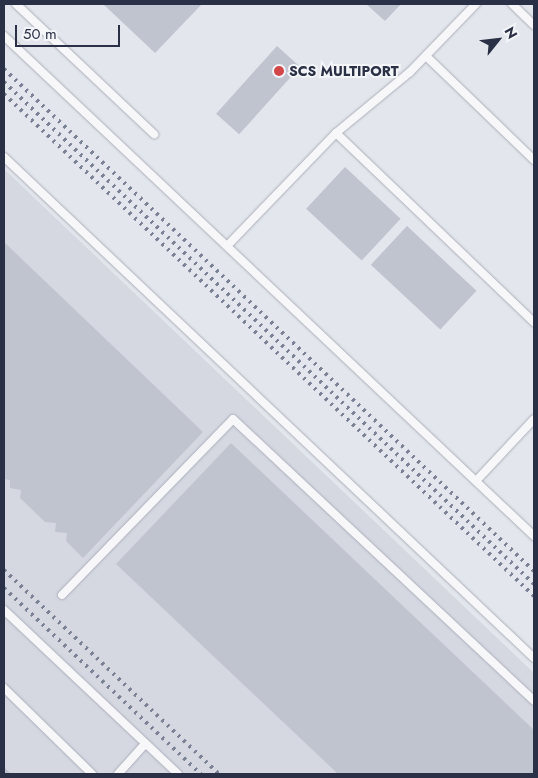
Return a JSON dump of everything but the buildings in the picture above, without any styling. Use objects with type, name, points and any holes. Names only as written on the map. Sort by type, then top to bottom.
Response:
[{"type":"lane","points":[[16,4],[154,134]]},
{"type":"lane","points":[[227,246],[336,133],[426,56],[476,4]]},
{"type":"lane","points":[[512,4],[534,25]]},
{"type":"lane","points":[[4,36],[534,536]]},
{"type":"lane","points":[[426,56],[534,160]]},
{"type":"lane","points":[[336,133],[534,322]]},
{"type":"lane","points":[[4,156],[534,658]]},
{"type":"lane","points":[[62,595],[233,419],[534,701]]},
{"type":"lane","points":[[476,481],[534,419]]},
{"type":"lane","points":[[4,610],[178,774]]},
{"type":"lane","points":[[4,688],[92,774]]},
{"type":"lane","points":[[118,774],[146,744]]},
{"type":"shaded area","points":[[4,169],[534,673],[534,774],[4,774]]},
{"type":"railway","points":[[4,69],[534,571]]},
{"type":"railway","points":[[4,82],[534,584]]},
{"type":"railway","points":[[4,94],[534,596]]},
{"type":"railway","points":[[4,570],[219,774]]},
{"type":"railway","points":[[4,588],[201,774]]},
{"type":"place","name":"SCS MULTIPORT","points":[[279,71]]}]
